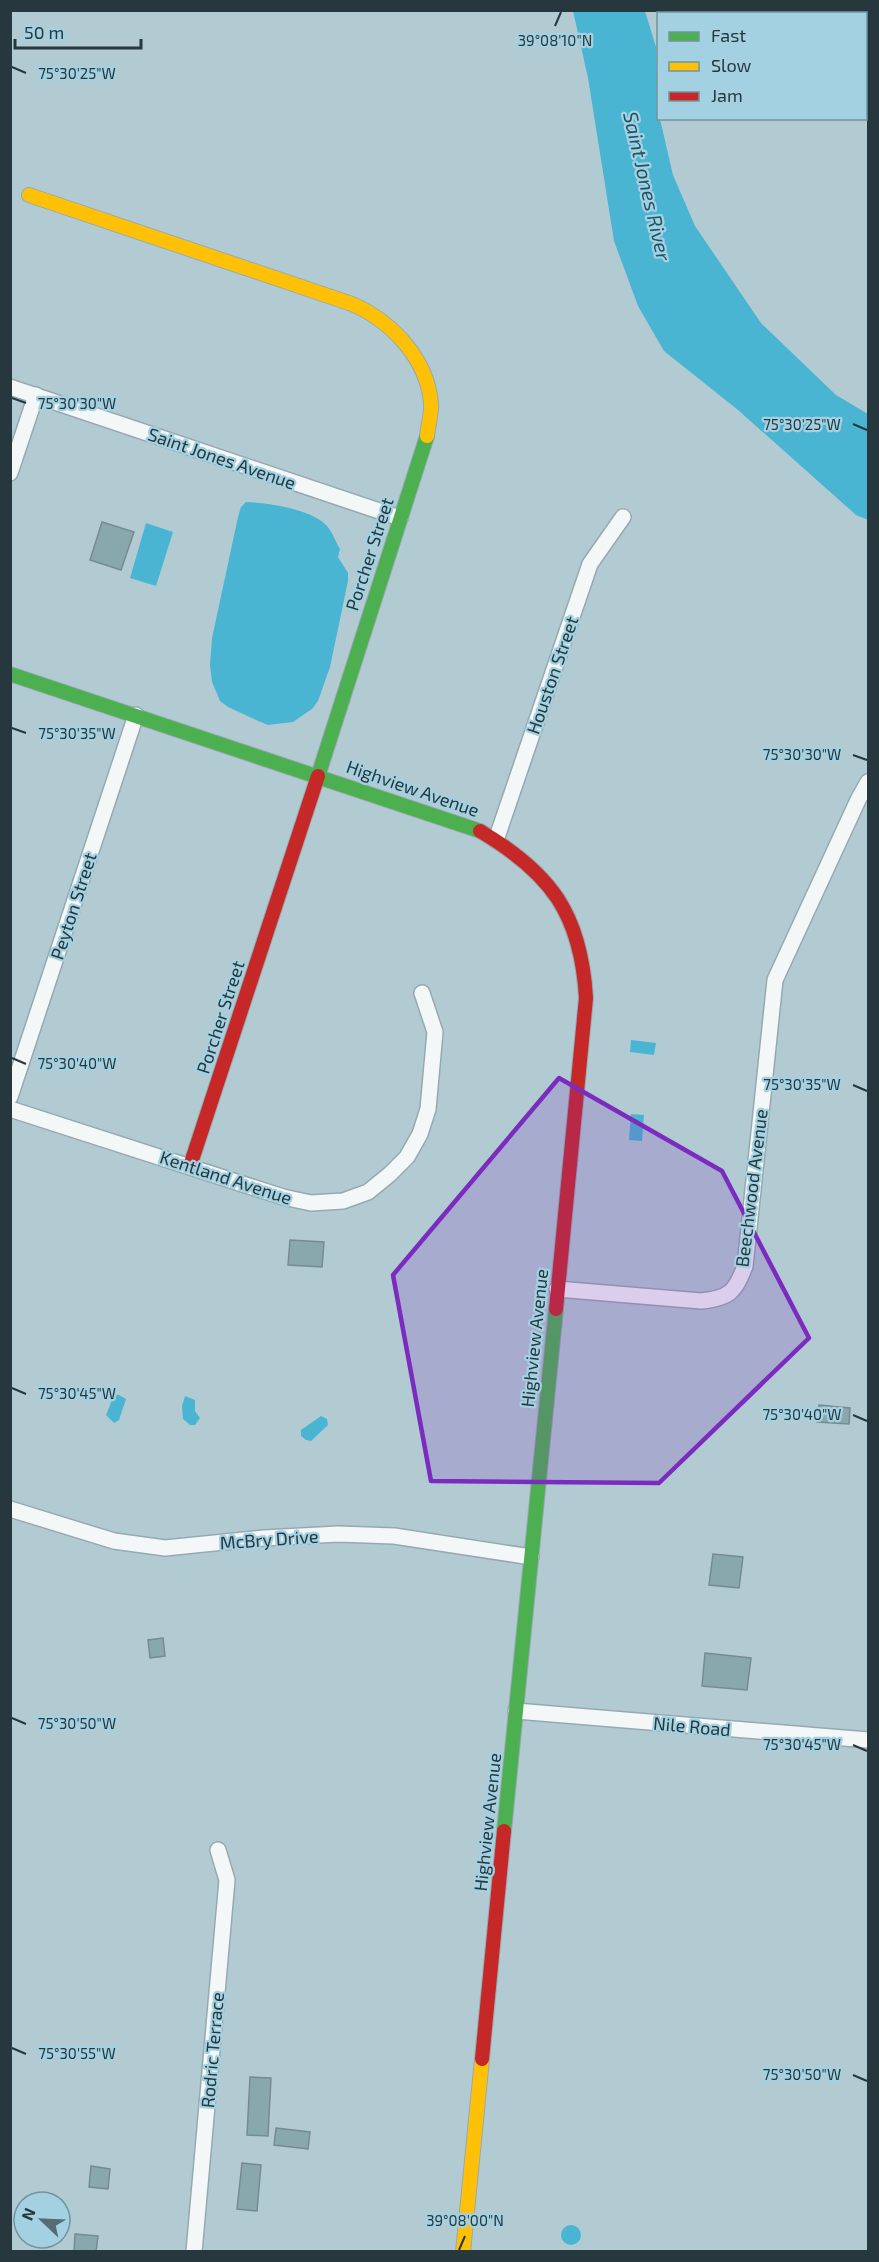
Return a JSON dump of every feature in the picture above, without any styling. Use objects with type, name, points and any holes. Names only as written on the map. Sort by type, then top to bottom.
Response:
[{"type":"street","name":"Porcher Street","points":[[28,195],[352,304],[380,318],[395,332],[416,361],[426,384],[431,404],[427,435],[190,1166]]},
{"type":"street","name":"Saint Jones Avenue","points":[[10,387],[400,518]]},
{"type":"street","points":[[10,473],[36,395]]},
{"type":"street","name":"Houston Street","points":[[496,840],[590,564],[623,517]]},
{"type":"street","points":[[10,674],[136,715]]},
{"type":"street","name":"Highview Avenue","points":[[136,715],[475,828],[520,856],[542,876],[573,928],[582,958],[586,998],[463,2252]]},
{"type":"street","name":"Peyton Street","points":[[10,1096],[136,715]]},
{"type":"street","name":"Beechwood Avenue","points":[[557,1289],[701,1301],[720,1299],[737,1288],[744,1266],[775,981],[868,782]]},
{"type":"street","name":"Kentland Avenue","points":[[10,1109],[283,1197],[311,1203],[343,1200],[368,1192],[390,1174],[407,1156],[420,1134],[428,1109],[435,1032],[422,993]]},
{"type":"street","name":"McBry Drive","points":[[10,1509],[114,1541],[165,1548],[264,1538],[338,1534],[394,1536],[531,1557]]},
{"type":"street","name":"Nile Road","points":[[516,1711],[868,1740]]},
{"type":"street","name":"Rodric Terrace","points":[[194,2252],[227,1880],[218,1850]]},
{"type":"highlighted area","points":[[559,1078],[722,1171],[809,1338],[659,1483],[431,1481],[393,1275]]},
{"type":"water","name":"Saint Jones River","points":[[573,11],[645,11],[656,47],[657,120],[660,120],[673,175],[695,226],[761,323],[836,395],[868,414],[868,520],[856,515],[738,410],[664,351],[638,306],[614,241],[588,78]]},
{"type":"water","points":[[246,502],[288,508],[318,519],[332,532],[340,549],[338,557],[348,573],[330,667],[318,701],[312,709],[293,722],[268,725],[228,707],[220,701],[212,682],[210,665],[212,638],[238,517],[241,507]]},
{"type":"water","points":[[146,523],[173,532],[156,586],[130,578]]},
{"type":"water","points":[[631,1040],[656,1043],[654,1055],[630,1052]]},
{"type":"water","points":[[631,1114],[644,1115],[642,1141],[629,1140]]},
{"type":"water","points":[[114,1395],[126,1399],[119,1420],[114,1423],[106,1415]]},
{"type":"water","points":[[185,1396],[195,1400],[195,1411],[200,1418],[195,1425],[190,1425],[183,1419],[182,1406]]},
{"type":"water","points":[[321,1416],[327,1419],[328,1425],[311,1441],[306,1440],[301,1436],[301,1430]]},
{"type":"water","points":[[571,2225],[578,2228],[581,2235],[578,2242],[571,2245],[564,2242],[561,2235],[564,2228]]},
{"type":"building","points":[[102,522],[134,532],[121,570],[90,560]]},
{"type":"building","points":[[290,1240],[324,1242],[322,1267],[288,1265]]},
{"type":"building","points":[[819,1405],[850,1408],[849,1424],[817,1422]]},
{"type":"building","points":[[713,1554],[743,1557],[739,1588],[709,1585]]},
{"type":"building","points":[[163,1638],[165,1656],[150,1658],[148,1640]]},
{"type":"building","points":[[705,1653],[751,1658],[747,1690],[702,1686]]},
{"type":"building","points":[[250,2077],[271,2078],[268,2136],[247,2135]]},
{"type":"building","points":[[276,2128],[310,2132],[308,2149],[274,2145]]},
{"type":"building","points":[[242,2163],[261,2165],[257,2211],[237,2209]]},
{"type":"building","points":[[91,2166],[110,2169],[108,2189],[89,2187]]},
{"type":"building","points":[[75,2234],[98,2236],[96,2252],[74,2252]]},
{"type":"traffic: fast","points":[[318,776],[427,436]]},
{"type":"traffic: fast","points":[[10,674],[480,831]]},
{"type":"traffic: fast","points":[[504,1831],[556,1309]]},
{"type":"traffic: slow","points":[[29,195],[352,304],[366,311],[393,331],[415,356],[428,387],[431,403],[427,436]]},
{"type":"traffic: slow","points":[[463,2252],[482,2059]]},
{"type":"traffic: jam","points":[[190,1166],[318,776]]},
{"type":"traffic: jam","points":[[480,831],[526,863],[558,899],[569,919],[583,968],[586,998],[556,1309]]},
{"type":"traffic: jam","points":[[482,2059],[504,1831]]}]
